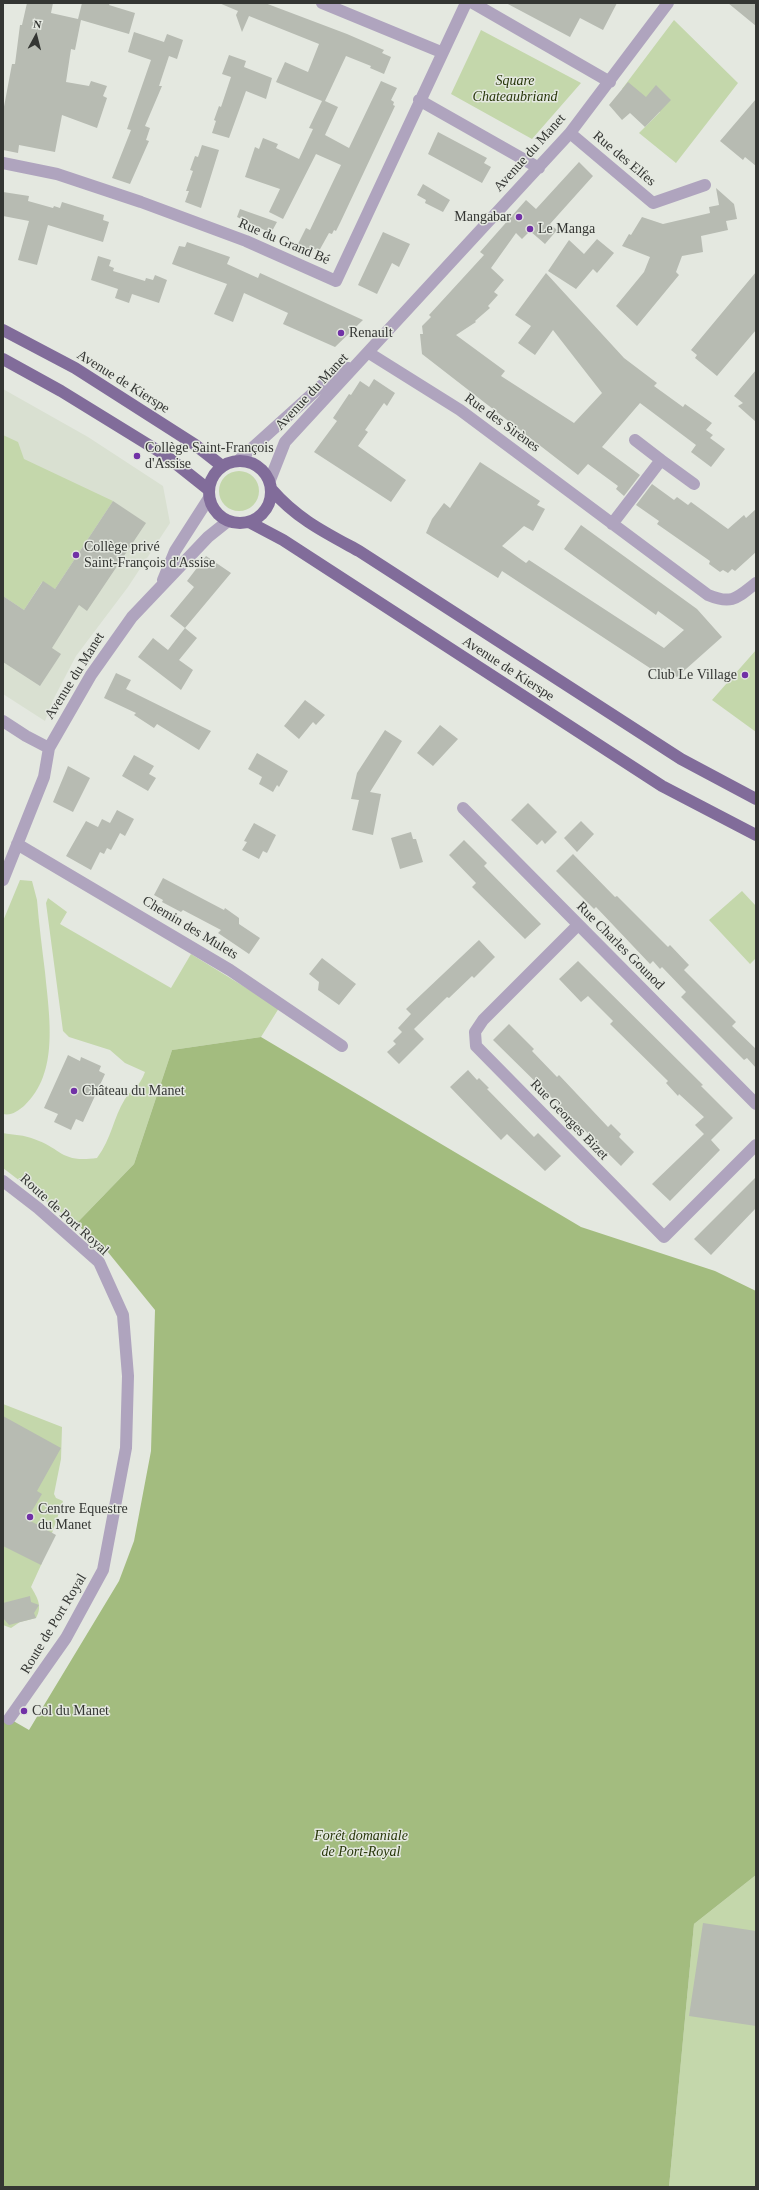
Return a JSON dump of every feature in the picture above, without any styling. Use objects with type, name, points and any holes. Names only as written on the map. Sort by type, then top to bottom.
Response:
[{"type":"main road","name":"Avenue de Kierspe","points":[[3,330],[75,368],[194,444],[222,466]]},
{"type":"main road","points":[[3,358],[61,391],[165,455],[209,494]]},
{"type":"main road","points":[[239,460],[248,461],[271,485],[271,500],[266,510],[258,518],[249,522],[238,523],[228,521],[213,508],[209,494],[215,472],[222,466],[239,460]]},
{"type":"main road","name":"Avenue de Kierspe","points":[[271,485],[287,507],[308,522],[359,551],[681,759],[756,799]]},
{"type":"main road","name":"Avenue de Kierspe","points":[[249,522],[283,540],[662,786],[756,835]]},
{"type":"street","points":[[322,3],[441,52]]},
{"type":"street","name":"Rue du Grand Bé","points":[[3,163],[57,174],[141,202],[246,241],[336,281],[441,52],[466,3]]},
{"type":"street","points":[[473,3],[610,82]]},
{"type":"street","name":"Avenue du Manet","points":[[271,485],[285,442],[369,353],[570,133],[610,82],[668,3]]},
{"type":"street","points":[[419,100],[539,168]]},
{"type":"street","name":"Rue des Elfes","points":[[570,133],[653,203],[705,185]]},
{"type":"street","points":[[239,460],[321,386],[369,353]]},
{"type":"street","name":"Rue des Sirènes","points":[[369,353],[460,410],[708,596],[722,601],[735,600],[756,583]]},
{"type":"street","points":[[634,440],[694,484]]},
{"type":"street","points":[[612,524],[661,460]]},
{"type":"street","points":[[159,588],[175,551],[209,494]]},
{"type":"street","name":"Avenue du Manet","points":[[3,880],[44,777],[49,748],[91,675],[117,636],[159,588],[208,537],[228,521]]},
{"type":"street","points":[[3,721],[26,736],[49,748]]},
{"type":"street","name":"Rue Charles Gounod","points":[[463,808],[756,1104]]},
{"type":"street","name":"Chemin des Mulets","points":[[17,844],[230,970],[342,1046]]},
{"type":"street","name":"Rue Georges Bizet","points":[[578,925],[483,1020],[475,1032],[476,1046],[664,1237],[756,1145]]},
{"type":"street","name":"Route de Port Royal","points":[[3,1180],[38,1208],[99,1262],[123,1315],[128,1376],[126,1448],[103,1570],[66,1638],[9,1719]]},
{"type":"shaded area","name":"Collège privé Saint-François d'Assise","points":[[3,389],[88,437],[163,486],[170,523],[128,587],[76,656],[53,700],[45,721],[3,694]]},
{"type":"green space","points":[[674,20],[738,83],[676,163],[639,133],[660,112],[622,89]]},
{"type":"green space","name":"Square Chateaubriand","points":[[481,30],[581,83],[532,139],[451,94]]},
{"type":"green space","points":[[3,435],[18,442],[24,459],[113,501],[55,589],[42,582],[24,610],[3,596]]},
{"type":"green space","points":[[239,471],[247,473],[253,477],[257,483],[259,491],[257,499],[253,505],[247,509],[239,511],[231,509],[225,505],[221,499],[219,491],[221,483],[225,477],[231,473]]},
{"type":"green space","name":"Club Le Village","points":[[756,650],[756,732],[712,700]]},
{"type":"green space","points":[[20,880],[32,881],[37,900],[50,1025],[50,1043],[48,1060],[43,1077],[35,1093],[19,1110],[12,1114],[3,1114],[3,921]]},
{"type":"green space","points":[[742,891],[756,906],[756,958],[750,964],[709,920]]},
{"type":"green space","points":[[48,898],[67,912],[60,924],[171,988],[191,954],[279,1008],[261,1037],[172,1050],[134,1164],[76,1224],[3,1168],[3,1133],[23,1136],[44,1143],[68,1157],[76,1159],[97,1158],[106,1143],[121,1106],[128,1095],[141,1081],[145,1072],[125,1063],[110,1050],[69,1037],[63,1031],[46,903]]},
{"type":"green space","name":"Forêt domaniale de Port-Royal","points":[[261,1037],[581,1227],[715,1271],[756,1291],[756,1875],[694,1924],[669,2187],[3,2187],[3,1715],[29,1730],[119,1581],[134,1541],[151,1451],[155,1310],[103,1246],[76,1224],[134,1164],[172,1050]]},
{"type":"green space","name":"Centre Equestre du Manet","points":[[3,1404],[62,1427],[61,1459],[54,1494],[56,1498],[63,1501],[41,1565],[31,1587],[38,1602],[38,1614],[36,1618],[20,1622],[11,1628],[3,1625]]},
{"type":"green space","points":[[756,1875],[756,2187],[669,2187],[694,1924]]},
{"type":"building","points":[[27,3],[53,3],[51,13],[78,19],[82,3],[110,3],[109,5],[135,13],[129,34],[81,20],[75,50],[71,49],[66,82],[89,86],[91,81],[107,86],[103,96],[107,98],[97,128],[62,115],[55,152],[19,145],[18,153],[3,150],[3,112],[12,64],[15,64],[20,25],[22,25]]},
{"type":"building","points":[[219,3],[265,3],[347,34],[384,50],[382,53],[391,57],[384,74],[370,68],[371,66],[346,56],[325,101],[338,107],[325,135],[349,148],[381,81],[397,88],[391,100],[394,102],[393,105],[395,106],[340,223],[336,231],[334,230],[332,234],[329,233],[319,251],[314,249],[312,253],[297,246],[306,228],[310,230],[341,165],[316,154],[283,219],[269,212],[280,189],[245,177],[255,147],[259,149],[263,138],[278,144],[276,148],[299,159],[313,129],[309,128],[322,101],[276,82],[285,62],[308,72],[319,44],[249,16],[242,32],[236,15],[238,11]]},
{"type":"building","points":[[506,3],[617,3],[603,30],[580,18],[570,37]]},
{"type":"building","points":[[728,3],[756,3],[756,26]]},
{"type":"building","points":[[134,32],[164,42],[167,34],[183,40],[177,59],[169,56],[159,86],[162,86],[145,126],[150,128],[146,140],[149,141],[130,184],[112,178],[131,130],[127,129],[151,60],[128,52]]},
{"type":"building","points":[[229,55],[246,61],[244,67],[272,78],[266,99],[246,91],[229,138],[212,133],[216,121],[214,120],[219,106],[221,107],[231,77],[222,74]]},
{"type":"building","points":[[628,82],[646,97],[656,85],[671,100],[645,127],[630,113],[622,120],[609,105]]},
{"type":"building","points":[[756,99],[756,166],[745,157],[743,160],[720,141]]},
{"type":"building","points":[[438,132],[487,158],[484,163],[491,167],[482,183],[428,154]]},
{"type":"building","points":[[202,145],[219,150],[201,208],[185,202],[189,191],[186,191],[193,171],[190,170],[195,156],[198,157]]},
{"type":"building","points":[[579,162],[593,176],[550,224],[557,230],[545,244],[530,231],[522,239],[516,233],[491,268],[504,280],[494,292],[498,295],[488,306],[490,308],[475,321],[476,322],[456,335],[505,371],[501,376],[574,423],[602,393],[553,330],[535,355],[518,343],[531,326],[515,315],[546,273],[624,358],[657,383],[654,386],[683,407],[685,404],[712,423],[706,430],[713,435],[710,438],[725,449],[711,467],[691,452],[696,445],[640,403],[602,447],[640,475],[624,496],[616,489],[618,486],[588,464],[578,475],[422,354],[420,334],[423,334],[422,326],[431,317],[429,315],[484,255],[480,252],[526,200],[536,209]]},
{"type":"building","points":[[423,184],[450,200],[443,212],[425,203],[426,200],[417,195]]},
{"type":"building","points":[[716,188],[734,204],[737,219],[726,221],[728,230],[701,236],[703,252],[682,256],[676,272],[679,275],[637,326],[616,306],[644,272],[650,257],[622,246],[642,217],[663,224],[710,213],[709,207],[719,205]]},
{"type":"building","points":[[3,192],[29,196],[28,201],[53,208],[54,206],[60,208],[62,202],[104,215],[103,220],[109,222],[103,242],[48,225],[37,265],[18,260],[29,221],[3,216]]},
{"type":"building","points":[[240,209],[277,222],[271,233],[237,217]]},
{"type":"building","points":[[383,232],[410,244],[399,267],[392,263],[377,294],[358,285]]},
{"type":"building","points":[[597,239],[614,253],[597,273],[593,269],[576,289],[548,271],[569,240],[584,254]]},
{"type":"building","points":[[187,242],[230,257],[227,264],[258,278],[260,273],[363,320],[335,347],[283,324],[288,313],[244,293],[233,322],[214,314],[227,284],[172,264],[179,246],[185,247]]},
{"type":"building","points":[[98,256],[111,260],[109,266],[114,268],[113,271],[145,281],[146,278],[153,280],[155,275],[167,280],[159,303],[132,294],[129,303],[115,298],[118,289],[91,280]]},
{"type":"building","points":[[756,272],[756,330],[717,376],[695,358],[697,355],[691,350]]},
{"type":"building","points":[[756,370],[756,422],[738,406],[743,403],[734,396]]},
{"type":"building","points":[[374,379],[395,393],[387,406],[384,403],[365,430],[368,432],[358,446],[406,480],[391,502],[314,452],[337,421],[333,418],[349,394],[351,395],[360,381],[369,387]]},
{"type":"building","points":[[480,462],[540,501],[537,505],[545,509],[533,531],[524,526],[502,546],[526,563],[529,560],[664,648],[684,630],[658,611],[656,615],[564,549],[581,525],[697,609],[722,637],[677,677],[663,668],[659,674],[502,571],[498,578],[426,533],[432,519],[444,503],[450,508]]},
{"type":"building","points":[[652,484],[674,500],[677,497],[688,505],[691,502],[728,529],[744,515],[746,518],[756,509],[756,552],[735,571],[732,569],[728,573],[723,570],[720,572],[709,564],[710,561],[657,524],[659,521],[636,505]]},
{"type":"building","points":[[113,501],[146,523],[87,611],[79,605],[52,648],[61,654],[40,686],[3,662],[3,596],[24,610],[43,581],[55,589]]},
{"type":"building","points":[[206,556],[231,573],[185,628],[170,616],[194,587],[187,581]]},
{"type":"building","points":[[185,628],[197,638],[179,660],[193,670],[181,690],[138,657],[153,638],[168,650]]},
{"type":"building","points":[[116,673],[131,680],[126,689],[211,731],[199,750],[157,724],[154,728],[134,715],[136,713],[104,698]]},
{"type":"building","points":[[305,700],[325,715],[316,725],[313,722],[299,739],[284,726]]},
{"type":"building","points":[[440,725],[458,739],[433,766],[417,753]]},
{"type":"building","points":[[385,730],[402,741],[370,792],[381,794],[373,835],[352,830],[359,800],[351,799],[357,773]]},
{"type":"building","points":[[257,753],[288,771],[279,787],[277,785],[273,792],[259,784],[262,777],[248,769]]},
{"type":"building","points":[[134,755],[154,766],[149,774],[156,778],[148,791],[122,776]]},
{"type":"building","points":[[68,766],[90,778],[73,812],[53,802]]},
{"type":"building","points":[[528,803],[557,832],[545,844],[542,840],[537,845],[511,820]]},
{"type":"building","points":[[117,810],[134,819],[125,836],[120,833],[111,850],[107,848],[104,854],[100,852],[91,870],[66,856],[86,821],[98,827],[102,819],[110,823]]},
{"type":"building","points":[[581,821],[594,834],[577,852],[564,838]]},
{"type":"building","points":[[254,823],[276,835],[267,853],[263,851],[259,859],[242,850],[247,842],[244,841]]},
{"type":"building","points":[[411,832],[413,839],[416,839],[423,862],[400,869],[391,838]]},
{"type":"building","points":[[464,840],[487,863],[484,866],[541,924],[525,939],[472,887],[476,883],[449,855]]},
{"type":"building","points":[[573,854],[615,897],[617,896],[668,947],[670,945],[689,965],[684,970],[736,1022],[732,1026],[756,1049],[756,1068],[747,1058],[744,1060],[681,997],[686,992],[662,967],[660,969],[653,961],[650,964],[596,907],[594,909],[556,871]]},
{"type":"building","points":[[163,878],[224,910],[225,908],[239,918],[239,924],[260,938],[249,954],[218,933],[221,930],[183,910],[181,912],[162,902],[163,900],[154,895]]},
{"type":"building","points":[[479,940],[495,957],[474,978],[472,976],[449,998],[447,997],[414,1029],[424,1039],[399,1064],[387,1052],[396,1044],[393,1041],[402,1032],[398,1028],[411,1014],[406,1009]]},
{"type":"building","points":[[322,958],[356,984],[339,1005],[318,990],[319,982],[309,974]]},
{"type":"building","points":[[578,961],[703,1085],[701,1086],[733,1118],[711,1140],[720,1150],[670,1201],[652,1184],[704,1134],[695,1125],[704,1117],[679,1094],[678,1096],[666,1083],[668,1081],[610,1024],[613,1021],[588,996],[581,1002],[559,979]]},
{"type":"building","points":[[509,1024],[534,1049],[532,1051],[557,1077],[559,1075],[608,1127],[611,1124],[621,1134],[619,1137],[634,1152],[621,1166],[493,1040]]},
{"type":"building","name":"Château du Manet","points":[[68,1055],[80,1061],[81,1057],[101,1066],[99,1071],[105,1074],[83,1122],[76,1119],[71,1130],[54,1122],[58,1114],[44,1108]]},
{"type":"building","points":[[468,1070],[477,1080],[479,1078],[489,1088],[487,1089],[534,1137],[538,1133],[561,1156],[545,1171],[507,1134],[501,1140],[450,1087]]},
{"type":"building","points":[[756,1177],[756,1208],[711,1255],[694,1239]]},
{"type":"building","points":[[3,1416],[61,1448],[37,1491],[42,1494],[27,1519],[56,1535],[41,1565],[3,1546]]},
{"type":"building","points":[[30,1596],[31,1602],[39,1605],[34,1613],[36,1618],[9,1625],[3,1618],[3,1603]]},
{"type":"building","points":[[703,1923],[756,1931],[756,2026],[689,2016]]},
{"type":"place","name":"Mangabar","points":[[519,217]]},
{"type":"place","name":"Le Manga","points":[[530,229]]},
{"type":"place","name":"Renault","points":[[341,333]]},
{"type":"place","name":"Collège Saint-François d'Assise","points":[[137,456]]},
{"type":"place","name":"Collège privé Saint-François d'Assise","points":[[76,555]]},
{"type":"place","name":"Club Le Village","points":[[745,675]]},
{"type":"place","name":"Château du Manet","points":[[74,1091]]},
{"type":"place","name":"Centre Equestre du Manet","points":[[30,1517]]},
{"type":"place","name":"Col du Manet","points":[[24,1711]]}]
